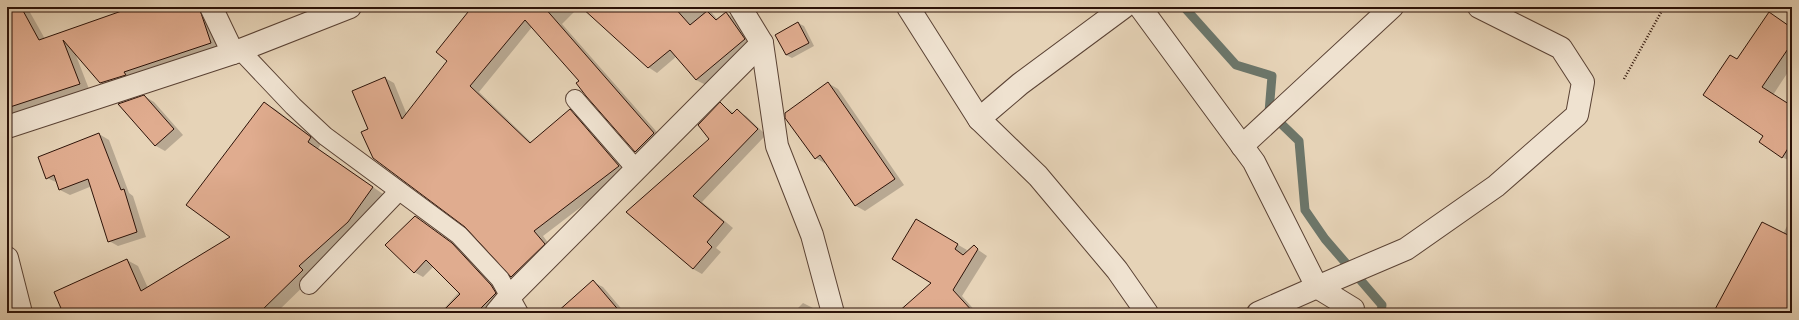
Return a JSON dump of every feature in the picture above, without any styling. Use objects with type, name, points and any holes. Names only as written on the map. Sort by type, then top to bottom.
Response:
[{"type":"street","points":[[211,7],[236,52]]},
{"type":"street","points":[[7,127],[236,52],[350,7]]},
{"type":"street","points":[[740,7],[762,44],[777,146],[812,234],[833,313]]},
{"type":"street","points":[[908,7],[979,119],[1038,176],[1117,270],[1147,313]]},
{"type":"street","points":[[979,119],[1020,84],[1124,7]]},
{"type":"street","points":[[1140,7],[1254,162],[1318,287],[1352,309],[1353,313]]},
{"type":"street","points":[[1242,146],[1392,7]]},
{"type":"street","points":[[1258,313],[1406,249],[1496,186],[1577,115],[1583,82],[1561,48],[1479,7]]},
{"type":"street","points":[[496,313],[514,305],[636,169],[762,44]]},
{"type":"street","points":[[7,258],[21,313]]},
{"type":"lane","points":[[236,52],[325,136],[459,235],[500,279],[514,305]]},
{"type":"lane","points":[[574,99],[636,169]]},
{"type":"lane","points":[[309,285],[399,190]]},
{"type":"path","points":[[1624,79],[1664,7]]},
{"type":"building","points":[[7,7],[21,7],[39,40],[133,7],[199,7],[211,43],[124,72],[126,75],[100,83],[63,40],[80,84],[7,108]]},
{"type":"building","points":[[472,7],[544,7],[654,133],[635,152],[586,96],[576,83],[579,81],[525,20],[470,86],[530,143],[570,109],[619,166],[534,231],[545,244],[511,277],[465,227],[373,158],[361,132],[368,129],[352,91],[385,77],[402,119],[447,61],[436,52]]},
{"type":"building","points":[[581,7],[674,7],[690,25],[707,11],[716,20],[726,12],[745,39],[696,80],[670,50],[648,68]]},
{"type":"building","points":[[1769,12],[1792,28],[1792,43],[1762,87],[1792,106],[1792,142],[1782,158],[1759,142],[1763,136],[1703,95],[1730,55],[1737,59]]},
{"type":"building","points":[[798,22],[809,43],[786,55],[775,35]]},
{"type":"building","points":[[828,82],[895,179],[855,206],[820,155],[815,159],[785,118],[785,113]]},
{"type":"building","points":[[144,95],[174,129],[155,146],[118,104]]},
{"type":"building","points":[[264,102],[311,137],[308,142],[373,187],[348,222],[299,266],[303,270],[259,313],[63,313],[54,292],[127,259],[141,291],[230,237],[186,205]]},
{"type":"building","points":[[720,102],[732,114],[737,109],[758,129],[693,196],[724,222],[707,242],[712,247],[693,269],[626,212],[709,139],[698,125]]},
{"type":"building","points":[[99,133],[121,190],[124,189],[137,232],[108,242],[88,179],[59,190],[54,175],[46,179],[38,157]]},
{"type":"building","points":[[415,216],[452,243],[491,285],[496,293],[476,313],[441,313],[460,294],[426,260],[414,273],[385,245]]},
{"type":"building","points":[[916,219],[958,244],[955,249],[963,255],[974,245],[978,249],[953,290],[974,313],[897,313],[931,283],[892,259]]},
{"type":"building","points":[[1762,222],[1792,237],[1792,313],[1713,313]]},
{"type":"building","points":[[593,280],[621,313],[556,313]]},
{"type":"waterway","points":[[1184,7],[1236,65],[1272,76],[1269,112],[1299,141],[1305,210],[1325,239],[1382,305],[1381,313]]}]
